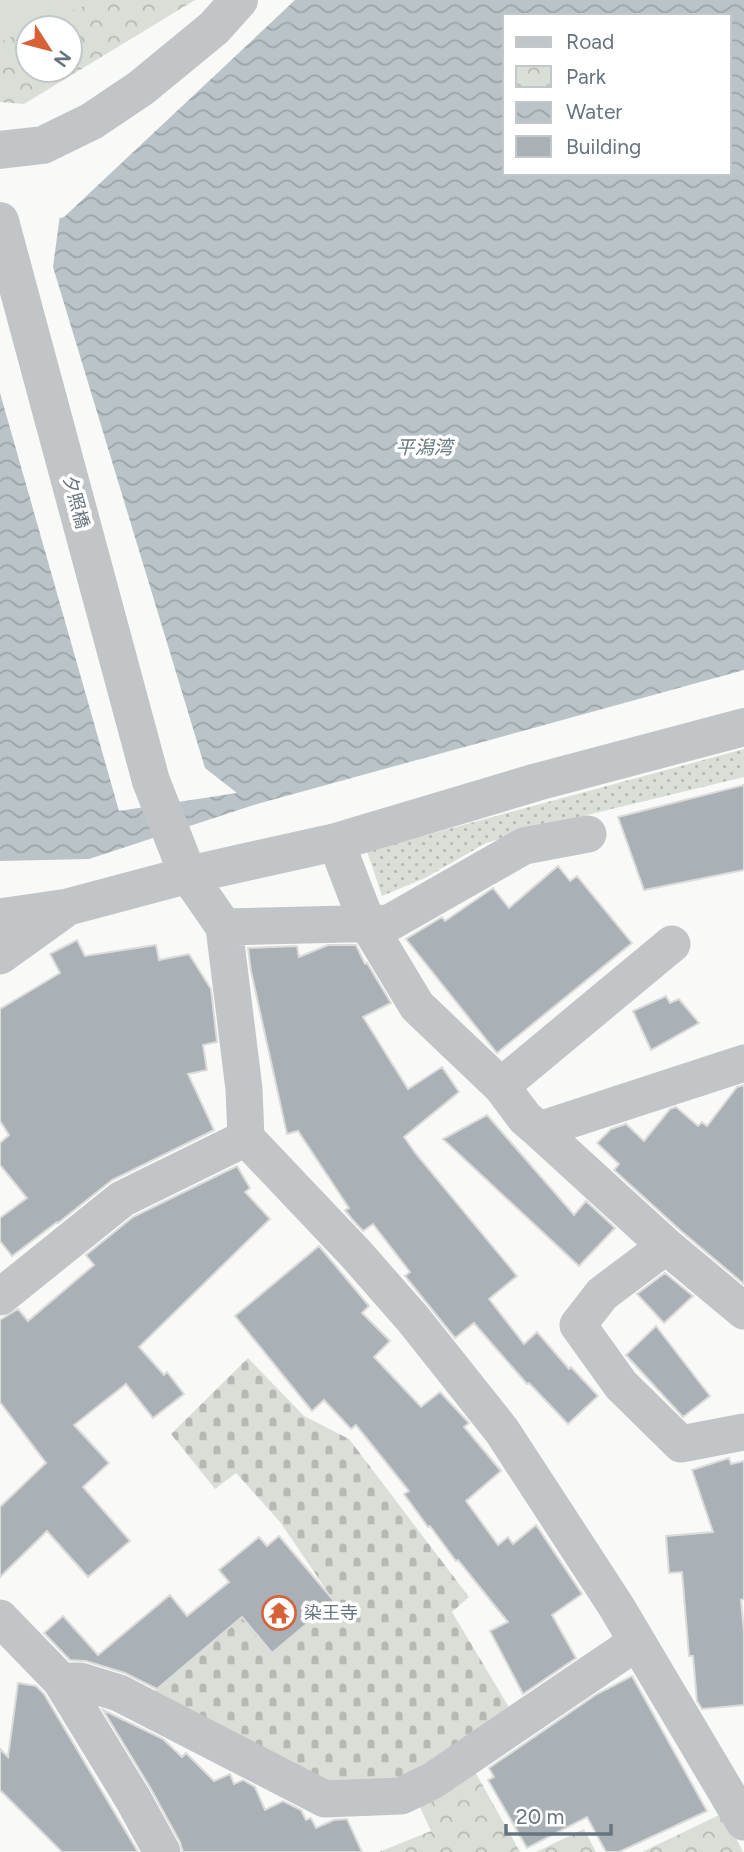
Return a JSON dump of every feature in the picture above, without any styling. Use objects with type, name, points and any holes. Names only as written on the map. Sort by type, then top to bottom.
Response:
[{"type":"street","points":[[0,150],[43,145],[92,121],[141,88],[214,28],[239,0]]},
{"type":"street","name":"夕照橋","points":[[0,222],[151,781],[188,875]]},
{"type":"street","points":[[0,917],[68,907],[188,875],[336,842],[537,782],[744,727]]},
{"type":"street","points":[[224,928],[389,923],[524,846],[589,834]]},
{"type":"street","points":[[336,842],[367,923],[416,1006],[501,1086],[525,1118],[666,1246],[744,1311]]},
{"type":"street","points":[[188,875],[224,928],[244,1089],[246,1138],[356,1254],[413,1319],[502,1431],[566,1527],[744,1822]]},
{"type":"street","points":[[0,956],[68,907]]},
{"type":"street","points":[[501,1086],[672,944]]},
{"type":"street","points":[[539,1130],[744,1063]]},
{"type":"street","points":[[0,1297],[122,1199],[246,1138]]},
{"type":"street","points":[[666,1246],[602,1294],[578,1325],[621,1385],[681,1444],[744,1432]]},
{"type":"street","points":[[0,1618],[61,1681],[162,1852]]},
{"type":"street","points":[[61,1681],[80,1681],[119,1692],[325,1799],[373,1798],[401,1796],[432,1780],[637,1642]]},
{"type":"green space","points":[[0,0],[195,0],[84,68],[84,14],[14,14],[14,84],[57,84],[24,104],[0,102]]},
{"type":"green space","points":[[0,0],[99,0],[64,14],[14,14],[14,36],[0,42]]},
{"type":"green space","points":[[744,749],[744,777],[486,843],[425,878],[382,896],[367,851]]},
{"type":"green space","points":[[248,1358],[304,1416],[349,1439],[469,1597],[452,1612],[510,1709],[415,1780],[337,1789],[151,1694],[213,1643],[206,1635],[236,1610],[334,1601],[280,1522],[236,1473],[215,1489],[171,1434]]},
{"type":"green space","points":[[473,1768],[520,1852],[379,1852],[431,1831],[419,1805]]},
{"type":"green space","points":[[724,1813],[743,1852],[642,1852],[715,1817]]},
{"type":"green space","points":[[584,1829],[596,1852],[536,1852]]},
{"type":"water","name":"平潟湾","points":[[295,0],[744,0],[744,670],[257,804],[89,859],[0,861],[0,234],[64,217]]},
{"type":"pier","points":[[60,215],[53,267],[205,768],[237,793],[119,811],[0,393],[0,231]]},
{"type":"building","points":[[744,785],[744,870],[644,890],[618,817]]},
{"type":"building","points":[[558,866],[570,881],[577,876],[632,943],[497,1053],[406,939],[442,917],[445,921],[493,888],[509,908]]},
{"type":"building","points":[[77,940],[85,956],[156,945],[159,960],[189,954],[211,989],[217,1042],[203,1045],[207,1070],[188,1074],[214,1130],[112,1180],[12,1256],[0,1241],[0,1218],[27,1198],[0,1165],[0,1143],[9,1135],[0,1121],[0,1009],[60,973],[50,954]]},
{"type":"building","points":[[328,945],[356,945],[365,964],[367,963],[391,1003],[363,1017],[408,1089],[442,1067],[459,1092],[404,1137],[517,1276],[489,1299],[524,1344],[537,1332],[569,1369],[571,1367],[598,1396],[568,1424],[529,1383],[527,1384],[474,1323],[455,1338],[405,1276],[410,1272],[373,1224],[363,1231],[345,1210],[349,1208],[298,1131],[287,1134],[248,948],[297,946],[299,957]]},
{"type":"building","points":[[666,996],[670,1003],[679,999],[699,1023],[651,1050],[633,1011]]},
{"type":"building","points":[[744,1085],[744,1284],[614,1170],[619,1164],[597,1143],[611,1129],[626,1124],[644,1141],[670,1109],[676,1107],[698,1126],[702,1122],[707,1126],[737,1087]]},
{"type":"building","points":[[487,1115],[574,1215],[586,1201],[615,1228],[579,1266],[443,1139]]},
{"type":"building","points":[[237,1166],[250,1188],[245,1192],[270,1219],[139,1347],[164,1375],[167,1372],[184,1394],[153,1418],[126,1384],[74,1425],[109,1463],[83,1487],[130,1541],[88,1577],[47,1531],[0,1577],[0,1507],[46,1463],[0,1402],[0,1320],[18,1309],[28,1321],[94,1265],[86,1255],[133,1217]]},
{"type":"building","points":[[319,1246],[369,1306],[362,1313],[390,1341],[374,1357],[421,1407],[440,1392],[469,1423],[464,1427],[501,1471],[466,1501],[498,1545],[508,1537],[513,1544],[536,1525],[582,1594],[552,1615],[576,1658],[523,1694],[490,1631],[508,1622],[430,1526],[428,1527],[404,1494],[409,1491],[356,1425],[351,1429],[324,1400],[312,1411],[235,1316]]},
{"type":"building","points":[[665,1273],[693,1296],[664,1323],[637,1294]]},
{"type":"building","points":[[656,1326],[710,1396],[683,1417],[626,1355]]},
{"type":"building","points":[[729,1458],[731,1464],[744,1461],[744,1599],[741,1600],[744,1705],[702,1709],[697,1701],[693,1656],[689,1656],[682,1572],[669,1573],[666,1536],[713,1532],[692,1470]]},
{"type":"building","name":"染王寺","points":[[279,1536],[334,1601],[272,1653],[242,1617],[157,1689],[125,1673],[86,1661],[70,1660],[44,1633],[63,1616],[98,1655],[170,1595],[187,1616],[229,1582],[219,1570],[259,1537],[267,1546]]},
{"type":"building","points":[[632,1676],[707,1811],[619,1852],[606,1852],[587,1817],[527,1848],[488,1780],[494,1777],[489,1768],[597,1694]]},
{"type":"building","points":[[18,1683],[36,1686],[44,1694],[138,1852],[62,1852],[0,1790],[0,1749],[8,1757]]},
{"type":"building","points":[[103,1710],[163,1739],[182,1757],[186,1753],[214,1781],[230,1774],[234,1784],[243,1780],[255,1787],[265,1810],[283,1801],[301,1810],[306,1820],[311,1818],[316,1828],[334,1820],[347,1819],[362,1852],[183,1852],[151,1789]]},
{"type":"place","name":"染王寺","points":[[279,1613]]}]
